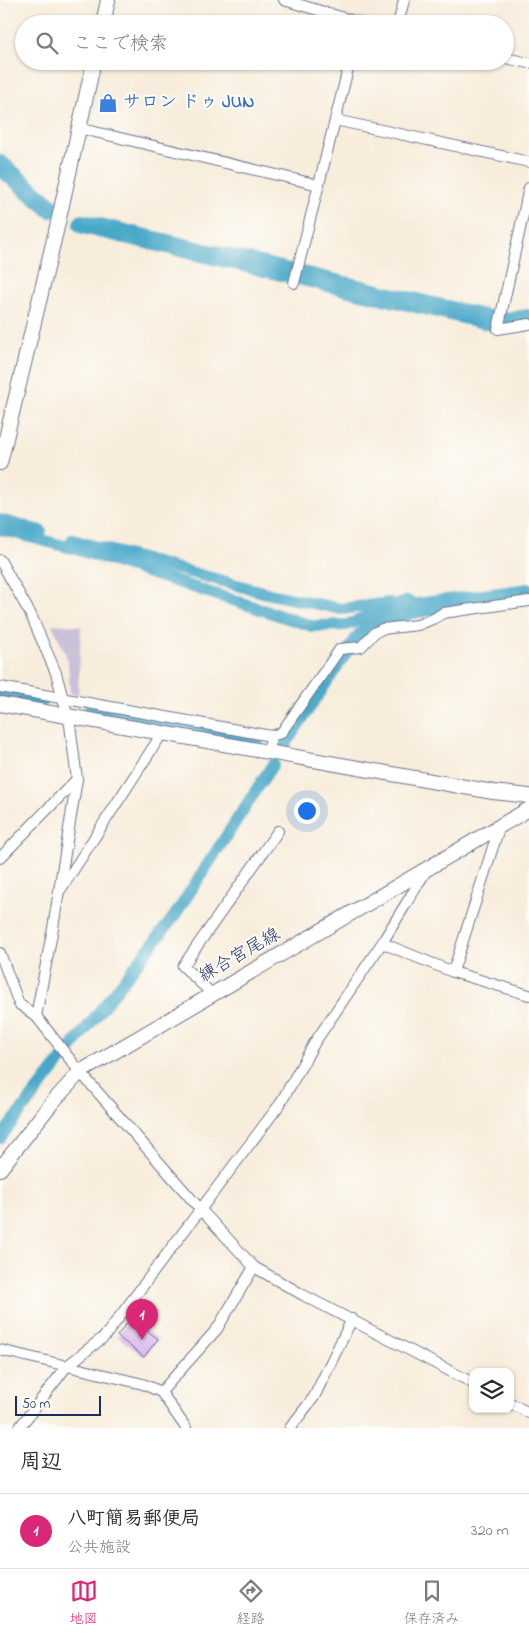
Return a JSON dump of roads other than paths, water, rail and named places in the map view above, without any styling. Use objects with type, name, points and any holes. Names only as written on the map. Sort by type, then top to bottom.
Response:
[{"type":"street","points":[[105,15],[108,0]]},
{"type":"street","points":[[284,0],[334,15]]},
{"type":"street","points":[[400,15],[404,0]]},
{"type":"street","points":[[514,59],[528,60]]},
{"type":"street","points":[[0,463],[57,227],[92,70]]},
{"type":"street","points":[[294,283],[348,70]]},
{"type":"street","points":[[335,120],[529,162]]},
{"type":"street","points":[[78,128],[319,185]]},
{"type":"street","points":[[529,188],[498,329],[529,324]]},
{"type":"street","points":[[0,560],[31,615],[56,673],[67,715],[77,779],[36,1016]]},
{"type":"street","points":[[0,687],[271,736],[281,733],[340,649],[361,647],[374,633],[382,629],[418,624],[443,613],[529,601]]},
{"type":"street","points":[[0,704],[493,792],[529,796]]},
{"type":"street","points":[[58,893],[163,732]]},
{"type":"street","points":[[270,751],[271,736]]},
{"type":"street","points":[[0,858],[77,779]]},
{"type":"street","name":"練合宮尾線","points":[[0,1170],[51,1104],[80,1072],[529,809]]},
{"type":"street","points":[[452,972],[500,826]]},
{"type":"street","points":[[212,994],[183,966],[278,831]]},
{"type":"street","points":[[19,1428],[67,1366],[105,1336],[280,1104],[315,1042],[382,943],[426,870]]},
{"type":"street","points":[[382,943],[452,972],[529,995]]},
{"type":"street","points":[[0,953],[19,1004],[36,1016],[80,1072],[201,1210],[254,1267],[469,1381]]},
{"type":"street","points":[[161,1392],[217,1329],[254,1267]]},
{"type":"street","points":[[290,1428],[314,1398],[352,1319]]},
{"type":"street","points":[[0,1350],[143,1384],[161,1392],[186,1428]]},
{"type":"street","points":[[514,1405],[529,1413]]},
{"type":"waterway","points":[[0,165],[51,208]]},
{"type":"waterway","points":[[83,224],[501,323],[529,319]]},
{"type":"waterway","points":[[0,520],[41,531]]},
{"type":"waterway","points":[[0,529],[79,550],[312,626],[347,625],[407,601],[417,608]]},
{"type":"waterway","points":[[72,540],[270,594],[341,609],[390,603]]},
{"type":"waterway","points":[[393,614],[417,608],[529,593]]},
{"type":"waterway","points":[[284,746],[359,634],[393,614]]},
{"type":"waterway","points":[[0,693],[43,701]]},
{"type":"waterway","points":[[90,709],[259,739]]},
{"type":"waterway","points":[[0,1138],[173,918],[273,764]]},
{"type":"place","name":"サロン ドゥ JUN","points":[[108,103]]},
{"type":"place","name":"八町簡易郵便局","points":[[142,1340]]}]
